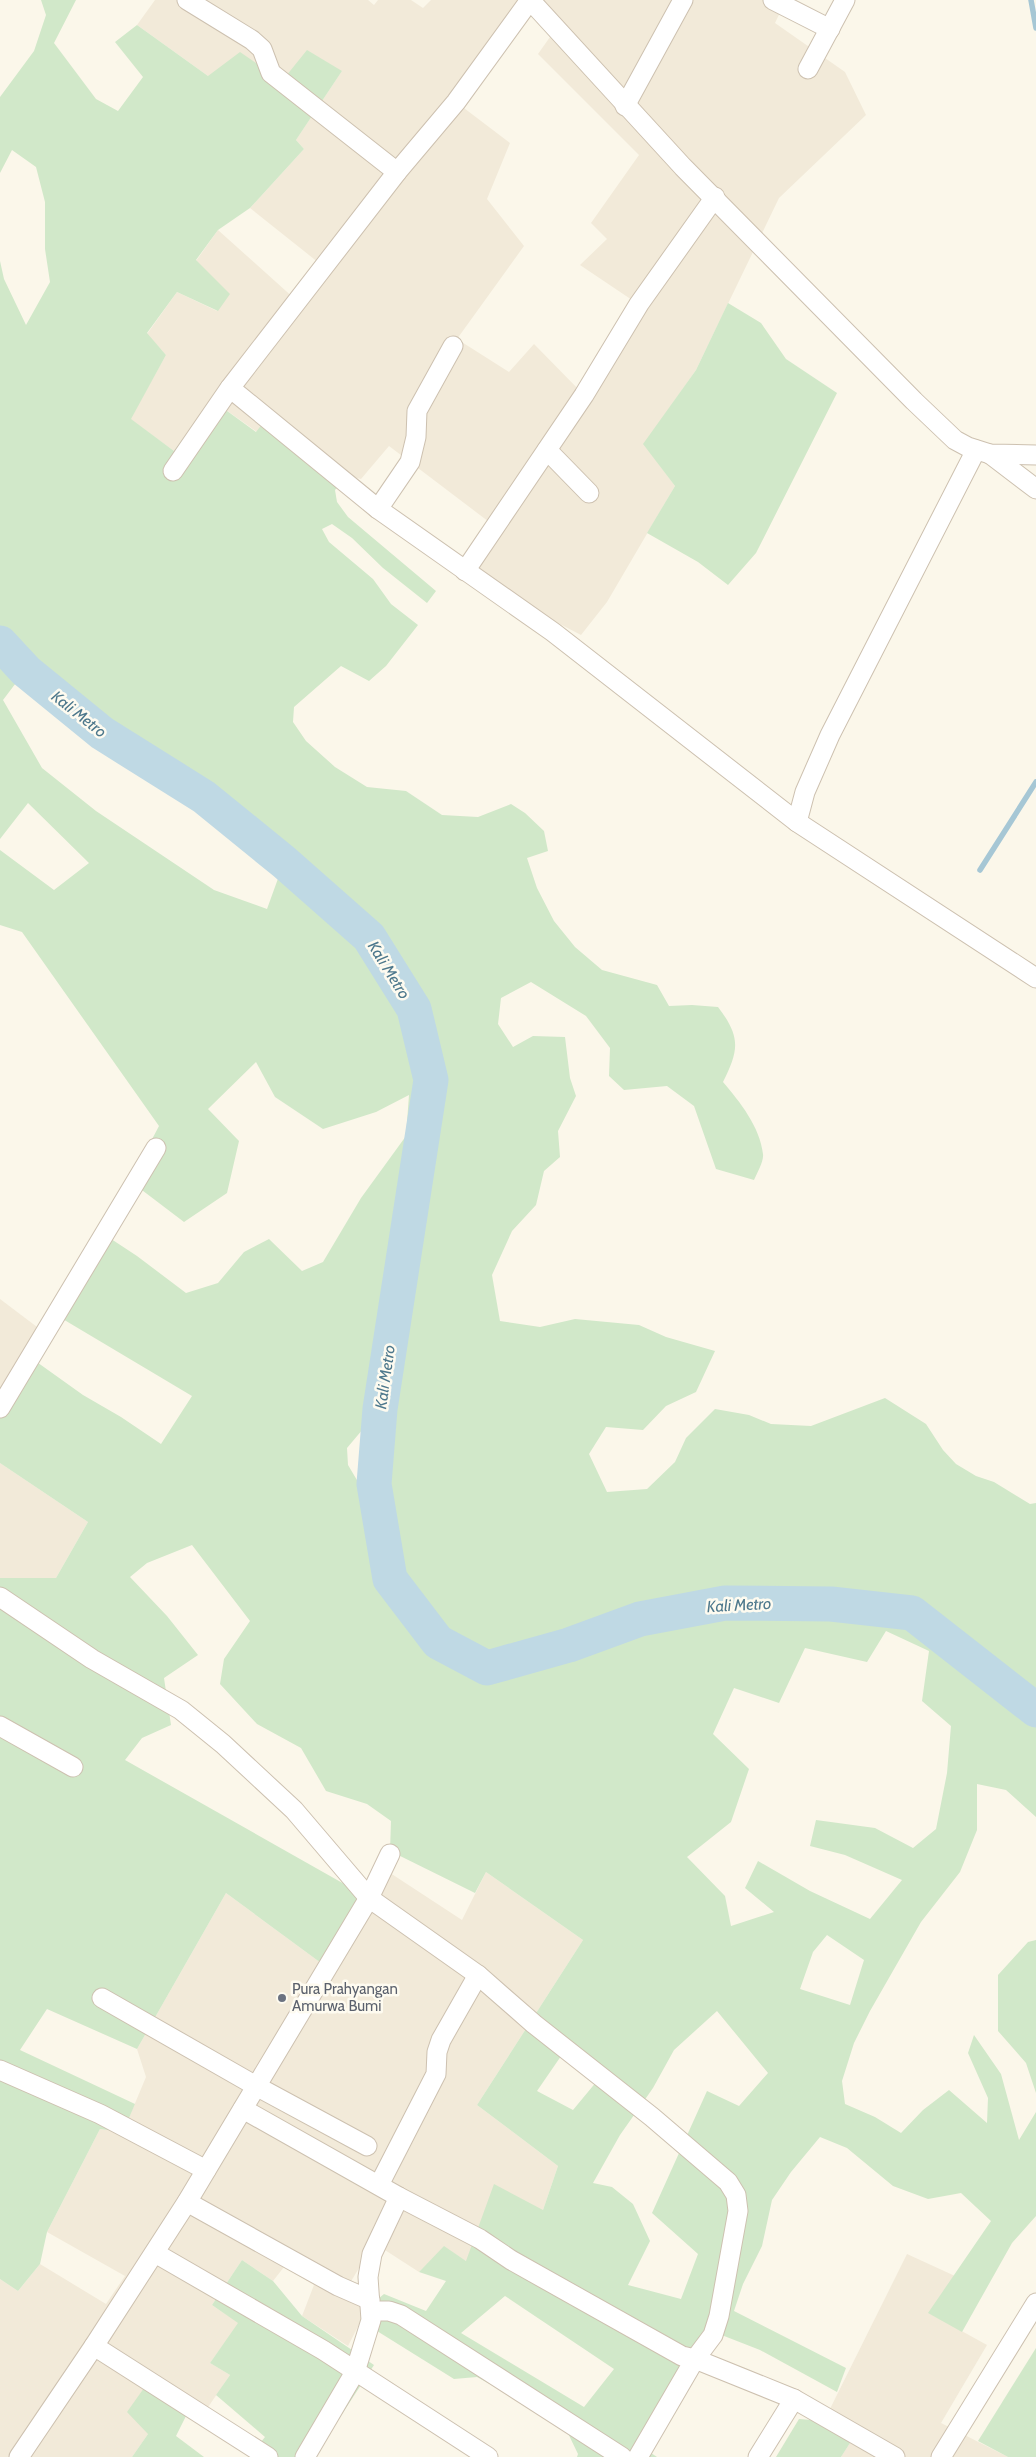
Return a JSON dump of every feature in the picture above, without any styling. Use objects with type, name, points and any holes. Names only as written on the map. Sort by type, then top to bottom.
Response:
[{"type":"street","points":[[187,0],[252,40],[262,50],[271,73],[397,172]]},
{"type":"street","points":[[173,471],[230,388],[397,172],[456,102],[530,0],[625,106],[914,401],[955,440],[983,452],[1036,489]]},
{"type":"street","points":[[625,106],[683,0]]},
{"type":"street","points":[[773,0],[830,28]]},
{"type":"street","points":[[808,69],[846,0]]},
{"type":"street","points":[[465,571],[584,395],[639,304],[714,197]]},
{"type":"street","points":[[378,509],[410,462],[416,437],[417,411],[453,346]]},
{"type":"street","points":[[230,388],[378,509],[553,632],[796,822],[1036,978]]},
{"type":"street","points":[[547,450],[589,493]]},
{"type":"street","points":[[983,452],[1036,455]]},
{"type":"street","points":[[796,822],[805,792],[830,735],[879,641],[983,452]]},
{"type":"street","points":[[0,1408],[156,1148]]},
{"type":"street","points":[[0,1597],[92,1659],[181,1710],[195,1721],[294,1810],[369,1898],[478,1975],[534,2024],[652,2117],[728,2182],[736,2195],[738,2211],[719,2316],[713,2335],[695,2360],[638,2457]]},
{"type":"street","points":[[0,1726],[72,1767]]},
{"type":"street","points":[[19,2457],[94,2346],[187,2202],[369,1898],[390,1854]]},
{"type":"street","points":[[379,2186],[436,2074],[437,2052],[441,2040],[478,1975]]},
{"type":"street","points":[[102,1998],[256,2086],[367,2146]]},
{"type":"street","points":[[0,2070],[100,2114],[206,2170]]},
{"type":"street","points":[[243,2109],[399,2197],[480,2239],[511,2260],[682,2356],[794,2399],[894,2457]]},
{"type":"street","points":[[305,2457],[355,2372],[370,2305],[368,2277],[372,2254],[399,2197]]},
{"type":"street","points":[[187,2202],[370,2305],[401,2315],[622,2457]]},
{"type":"street","points":[[155,2252],[323,2350],[488,2457]]},
{"type":"street","points":[[941,2457],[1036,2303]]},
{"type":"street","points":[[94,2346],[268,2457]]},
{"type":"street","points":[[758,2457],[794,2399]]},
{"type":"shaded area","points":[[155,0],[368,0],[374,5],[378,0],[411,0],[423,8],[431,0],[786,0],[775,23],[845,72],[866,115],[779,198],[696,370],[644,444],[675,486],[607,602],[581,635],[558,623],[538,616],[467,567],[501,531],[389,446],[361,479],[348,476],[266,420],[257,432],[212,400],[174,451],[130,419],[166,355],[147,334],[177,292],[217,311],[196,261],[218,230],[296,300],[324,267],[250,208],[304,149],[296,140],[342,71],[282,81],[208,76],[137,25]],"holes":[[[530,1],[550,37],[538,54],[639,155],[591,223],[607,239],[580,265],[638,304],[584,395],[534,344],[509,372],[457,339],[524,246],[487,199],[510,143],[456,102]]]},
{"type":"shaded area","points":[[0,1299],[41,1330],[0,1399]]},
{"type":"shaded area","points":[[0,1463],[88,1522],[56,1578],[0,1578]]},
{"type":"shaded area","points":[[381,1867],[462,1920],[486,1872],[583,1940],[477,2105],[558,2166],[543,2210],[466,2261],[444,2247],[419,2272],[374,2243],[344,2293],[368,2307],[348,2346],[302,2316],[314,2285],[284,2267],[273,2281],[242,2260],[212,2305],[239,2323],[210,2363],[230,2375],[202,2416],[149,2381],[148,2434],[132,2457],[0,2457],[0,2279],[18,2291],[40,2264],[106,2304],[125,2276],[47,2232],[100,2129],[123,2132],[146,2077],[137,2049],[226,1893],[321,1963]]},
{"type":"shaded area","points":[[907,2254],[955,2276],[929,2313],[987,2345],[941,2423],[1008,2457],[841,2457],[850,2443],[824,2421]]},
{"type":"green space","points":[[41,0],[76,0],[54,43],[96,99],[118,111],[143,77],[115,42],[137,25],[208,76],[240,52],[282,81],[307,50],[342,71],[296,140],[304,149],[250,208],[218,230],[196,260],[230,294],[218,311],[177,292],[147,333],[166,355],[131,419],[174,451],[212,400],[256,432],[266,419],[348,476],[335,490],[337,502],[348,517],[436,591],[427,603],[383,568],[352,538],[332,524],[322,529],[329,542],[373,579],[391,604],[418,625],[386,666],[369,681],[341,666],[294,707],[293,722],[306,741],[335,767],[367,787],[406,791],[442,815],[478,817],[511,804],[525,813],[544,831],[548,851],[527,858],[537,888],[554,921],[575,947],[602,970],[657,985],[669,1006],[718,1007],[731,1027],[734,1035],[735,1052],[723,1082],[748,1115],[758,1134],[763,1154],[754,1180],[716,1169],[694,1106],[667,1086],[624,1090],[609,1076],[610,1048],[586,1016],[531,982],[501,998],[498,1024],[513,1047],[533,1036],[565,1037],[570,1078],[576,1096],[558,1131],[560,1157],[544,1171],[536,1205],[512,1231],[492,1275],[500,1321],[540,1327],[575,1319],[639,1325],[666,1337],[715,1351],[696,1392],[666,1406],[643,1430],[606,1427],[589,1454],[607,1492],[647,1489],[675,1462],[686,1438],[715,1409],[749,1415],[771,1424],[811,1426],[885,1398],[926,1424],[943,1450],[956,1464],[976,1476],[994,1482],[1030,1504],[1036,1503],[1036,1817],[1006,1790],[977,1784],[977,1830],[960,1872],[921,1922],[870,2011],[854,2043],[842,2081],[845,2104],[875,2117],[901,2133],[923,2110],[949,2090],[987,2123],[988,2098],[968,2053],[974,2035],[1001,2074],[1019,2140],[1036,2112],[1036,2216],[1012,2243],[962,2332],[928,2313],[991,2221],[961,2193],[928,2199],[893,2186],[847,2148],[820,2137],[791,2172],[772,2200],[762,2246],[743,2284],[734,2311],[846,2368],[837,2392],[760,2350],[719,2334],[645,2449],[657,2457],[577,2457],[578,2454],[564,2425],[477,2377],[454,2379],[361,2321],[368,2307],[384,2294],[426,2311],[446,2281],[419,2272],[444,2246],[466,2261],[494,2184],[543,2210],[558,2166],[477,2105],[583,1940],[486,1872],[475,1893],[390,1851],[391,1821],[367,1804],[326,1791],[301,1748],[257,1724],[220,1684],[224,1659],[250,1621],[192,1545],[147,1563],[130,1577],[167,1616],[198,1655],[164,1678],[171,1725],[142,1738],[125,1760],[369,1898],[321,1963],[226,1893],[137,2049],[47,2009],[20,2050],[135,2104],[123,2132],[100,2129],[47,2232],[40,2264],[18,2291],[0,2279],[0,1578],[56,1578],[88,1522],[0,1463],[0,1399],[27,1355],[83,1395],[121,1417],[161,1444],[192,1396],[56,1315],[99,1231],[137,1256],[186,1293],[218,1283],[244,1252],[269,1239],[302,1271],[323,1262],[361,1198],[406,1136],[409,1095],[376,1112],[323,1129],[275,1097],[256,1062],[208,1109],[239,1141],[227,1193],[184,1222],[130,1181],[159,1126],[22,932],[0,925],[0,850],[54,890],[89,863],[28,803],[0,839],[0,261],[4,279],[26,325],[50,282],[45,249],[45,202],[36,167],[12,150],[0,173],[0,97],[34,51],[46,15]],"holes":[[[25,671],[102,733],[204,797],[284,862],[267,909],[214,890],[96,811],[42,768],[3,700]],[[379,1410],[374,1484],[379,1517],[348,1465],[347,1448]],[[886,1631],[929,1651],[922,1701],[951,1726],[947,1773],[936,1829],[913,1848],[875,1828],[816,1820],[810,1846],[845,1855],[902,1880],[870,1919],[810,1891],[758,1861],[745,1888],[774,1912],[731,1926],[725,1896],[687,1857],[731,1822],[749,1769],[713,1734],[734,1688],[779,1703],[805,1648],[867,1662]],[[827,1935],[864,1960],[850,2005],[800,1989],[813,1952]],[[717,2011],[768,2073],[739,2106],[707,2091],[652,2213],[698,2254],[681,2299],[628,2285],[650,2241],[633,2204],[612,2187],[593,2183],[620,2135],[653,2088],[674,2050]],[[570,2043],[607,2069],[573,2110],[537,2091]],[[505,2296],[614,2369],[584,2407],[461,2333]]]},
{"type":"green space","points":[[728,303],[761,323],[786,359],[837,393],[756,553],[728,585],[698,562],[647,533],[675,486],[643,444],[696,370]]},
{"type":"green space","points":[[1036,1940],[1036,2093],[1026,2063],[998,2031],[998,1975],[1028,1942]]},
{"type":"green space","points":[[242,2260],[273,2281],[302,2316],[374,2365],[314,2457],[249,2457],[265,2437],[216,2395],[230,2375],[210,2363],[238,2323],[212,2305]]},
{"type":"green space","points":[[1036,2348],[1036,2457],[1008,2457],[978,2441]]},
{"type":"green space","points":[[149,2381],[190,2408],[176,2436],[204,2457],[132,2457],[148,2434],[127,2412]]},
{"type":"green space","points":[[799,2419],[824,2421],[850,2443],[841,2457],[776,2457]]},
{"type":"waterway","points":[[1031,0],[1036,28]]},
{"type":"waterway","name":"Kali Metro","points":[[0,643],[26,671],[102,733],[204,797],[284,862],[369,937],[414,1009],[431,1080],[380,1409],[374,1484],[390,1579],[438,1642],[487,1668],[569,1645],[640,1619],[725,1603],[831,1604],[912,1613],[1036,1710]]},
{"type":"waterway","points":[[980,870],[1036,782]]},
{"type":"place","name":"Pura Prahyangan Amurwa Bumi","points":[[282,1998]]}]
